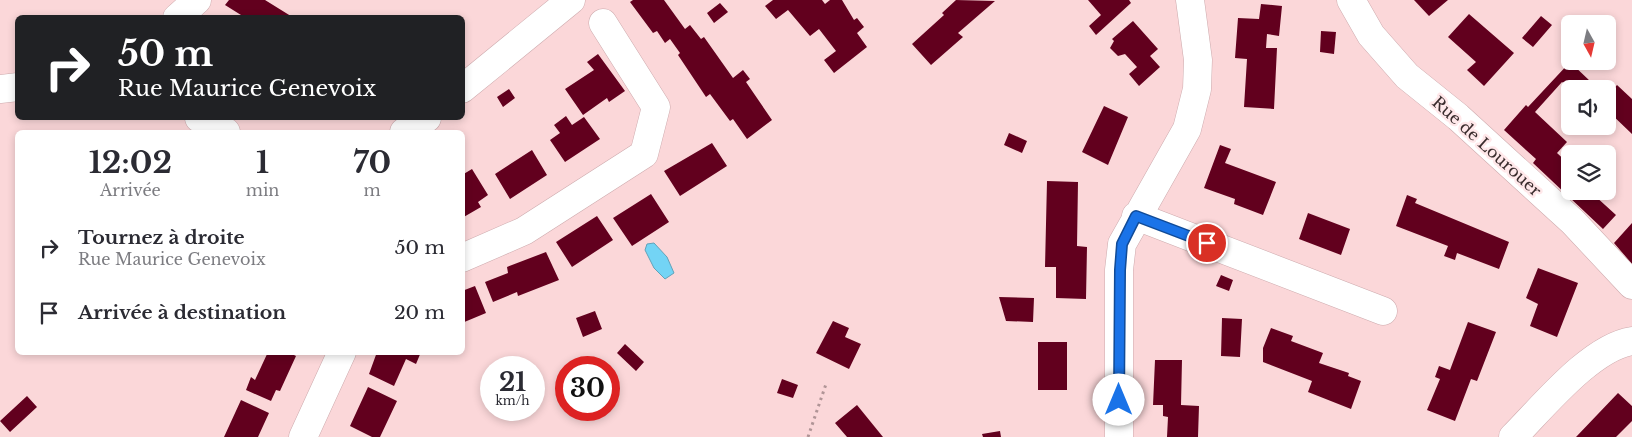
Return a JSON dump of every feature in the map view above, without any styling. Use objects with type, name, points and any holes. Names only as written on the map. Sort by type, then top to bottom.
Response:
[{"type":"street","points":[[181,15],[197,0]]},
{"type":"street","points":[[465,87],[571,0]]},
{"type":"street","points":[[1119,437],[1120,270],[1122,244],[1136,216],[1187,129],[1197,89],[1198,60],[1190,0]]},
{"type":"street","name":"Rue de Lourouer","points":[[1351,0],[1371,35],[1408,76],[1458,117],[1572,222],[1632,285]]},
{"type":"street","points":[[465,257],[524,230],[644,154],[656,107],[602,23]]},
{"type":"street","points":[[0,90],[15,88]]},
{"type":"street","points":[[203,120],[222,130]]},
{"type":"street","points":[[407,130],[425,120]]},
{"type":"street","points":[[1136,216],[1383,311]]},
{"type":"street","points":[[1513,437],[1583,365],[1624,342],[1632,341]]},
{"type":"street","points":[[303,437],[341,355]]},
{"type":"path","points":[[808,437],[826,384]]},
{"type":"water","points":[[654,243],[667,257],[674,273],[665,279],[654,268],[645,250],[647,244]]},
{"type":"building","points":[[229,0],[265,0],[289,15],[241,15],[225,5]]},
{"type":"building","points":[[633,0],[664,0],[685,29],[690,25],[701,39],[704,37],[733,78],[743,70],[750,79],[746,82],[772,120],[747,139],[733,119],[730,121],[710,94],[706,97],[678,55],[680,53],[670,39],[665,43],[657,31],[653,33],[630,2]]},
{"type":"building","points":[[773,0],[822,0],[825,4],[830,0],[842,0],[854,20],[857,18],[864,27],[857,33],[867,47],[834,73],[824,60],[836,51],[819,29],[810,36],[788,10],[776,19],[765,6]]},
{"type":"building","points":[[956,0],[995,1],[958,33],[963,37],[931,65],[912,44],[944,15],[942,13]]},
{"type":"building","points":[[1088,0],[1129,0],[1131,3],[1096,35],[1089,26],[1101,15]]},
{"type":"building","points":[[1414,0],[1448,0],[1429,16]]},
{"type":"building","points":[[720,3],[728,12],[714,23],[707,13]]},
{"type":"building","points":[[1261,4],[1282,6],[1279,36],[1267,34],[1266,48],[1277,48],[1274,109],[1244,107],[1247,59],[1235,58],[1238,18],[1259,19]]},
{"type":"building","points":[[1469,14],[1514,53],[1484,86],[1467,70],[1476,62],[1448,37]]},
{"type":"building","points":[[1541,16],[1552,25],[1533,47],[1522,38]]},
{"type":"building","points":[[1133,21],[1158,49],[1150,56],[1160,67],[1139,86],[1129,74],[1137,67],[1125,54],[1118,56],[1110,48],[1114,41],[1112,39]]},
{"type":"building","points":[[1321,31],[1336,32],[1334,54],[1320,52]]},
{"type":"building","points":[[598,54],[625,91],[609,102],[607,98],[583,115],[565,89],[594,70],[587,62]]},
{"type":"building","points":[[1563,70],[1578,70],[1589,80],[1561,80],[1561,83],[1535,112],[1567,142],[1561,145],[1561,149],[1557,153],[1561,157],[1561,189],[1533,163],[1536,159],[1504,130],[1526,105],[1528,107]]},
{"type":"building","points":[[1616,86],[1632,99],[1632,134],[1616,119]]},
{"type":"building","points":[[509,89],[515,98],[503,107],[497,97]]},
{"type":"building","points":[[1104,106],[1128,117],[1108,165],[1082,152]]},
{"type":"building","points":[[566,116],[572,125],[584,117],[600,139],[565,162],[550,140],[560,133],[554,125]]},
{"type":"building","points":[[1009,133],[1027,141],[1022,153],[1004,145]]},
{"type":"building","points":[[712,143],[727,166],[680,196],[664,171]]},
{"type":"building","points":[[1220,145],[1231,149],[1225,163],[1276,182],[1263,215],[1234,204],[1235,199],[1204,188]]},
{"type":"building","points":[[532,150],[547,175],[510,199],[495,174]]},
{"type":"building","points":[[472,169],[488,195],[478,202],[481,207],[465,216],[465,180],[465,173]]},
{"type":"building","points":[[1047,181],[1078,182],[1077,246],[1087,247],[1086,299],[1056,298],[1056,267],[1045,267]]},
{"type":"building","points":[[651,194],[669,222],[632,246],[613,218]]},
{"type":"building","points":[[1407,195],[1417,199],[1415,203],[1509,242],[1499,269],[1457,253],[1455,260],[1444,256],[1448,246],[1396,226]]},
{"type":"building","points":[[1572,200],[1600,200],[1616,215],[1603,229]]},
{"type":"building","points":[[1308,213],[1350,229],[1341,255],[1299,239]]},
{"type":"building","points":[[597,216],[613,240],[572,267],[556,242]]},
{"type":"building","points":[[1632,223],[1632,264],[1614,243]]},
{"type":"building","points":[[546,252],[559,280],[518,296],[517,292],[493,302],[485,282],[508,273],[507,267]]},
{"type":"building","points":[[1538,268],[1578,283],[1557,337],[1530,326],[1538,304],[1526,298]]},
{"type":"building","points":[[1221,275],[1233,280],[1229,291],[1216,286]]},
{"type":"building","points":[[475,286],[486,313],[465,322],[465,290]]},
{"type":"building","points":[[999,297],[1034,298],[1033,322],[1006,321]]},
{"type":"building","points":[[595,311],[602,329],[583,337],[576,318]]},
{"type":"building","points":[[1222,318],[1242,319],[1240,357],[1221,356]]},
{"type":"building","points":[[833,321],[849,328],[845,337],[861,344],[849,369],[816,353]]},
{"type":"building","points":[[1468,322],[1496,332],[1477,381],[1471,379],[1455,421],[1427,410],[1440,379],[1435,377],[1439,366],[1450,370]]},
{"type":"building","points":[[1271,328],[1293,336],[1291,341],[1323,353],[1319,363],[1349,373],[1348,376],[1361,381],[1351,409],[1308,392],[1312,381],[1263,362],[1263,348]]},
{"type":"building","points":[[1038,342],[1067,342],[1067,390],[1038,390]]},
{"type":"building","points":[[625,344],[644,362],[636,371],[617,353]]},
{"type":"building","points":[[267,355],[296,356],[280,391],[276,390],[271,401],[246,390],[251,377],[255,380]]},
{"type":"building","points":[[376,355],[420,355],[416,364],[406,359],[394,386],[369,374]]},
{"type":"building","points":[[1155,360],[1182,360],[1181,405],[1199,406],[1198,437],[1167,437],[1168,417],[1163,416],[1163,405],[1153,405]]},
{"type":"building","points":[[782,379],[798,385],[793,398],[777,393]]},
{"type":"building","points":[[368,387],[397,401],[380,437],[372,437],[350,426]]},
{"type":"building","points":[[1618,393],[1632,406],[1632,421],[1616,437],[1576,437]]},
{"type":"building","points":[[27,396],[37,407],[10,432],[0,421]]},
{"type":"building","points":[[241,400],[269,413],[258,437],[224,437]]},
{"type":"building","points":[[857,405],[883,437],[847,437],[835,423]]},
{"type":"building","points":[[1000,431],[1001,437],[983,437],[982,434]]},
{"type":"route","points":[[1119,400],[1122,244],[1136,216],[1207,243]]}]
